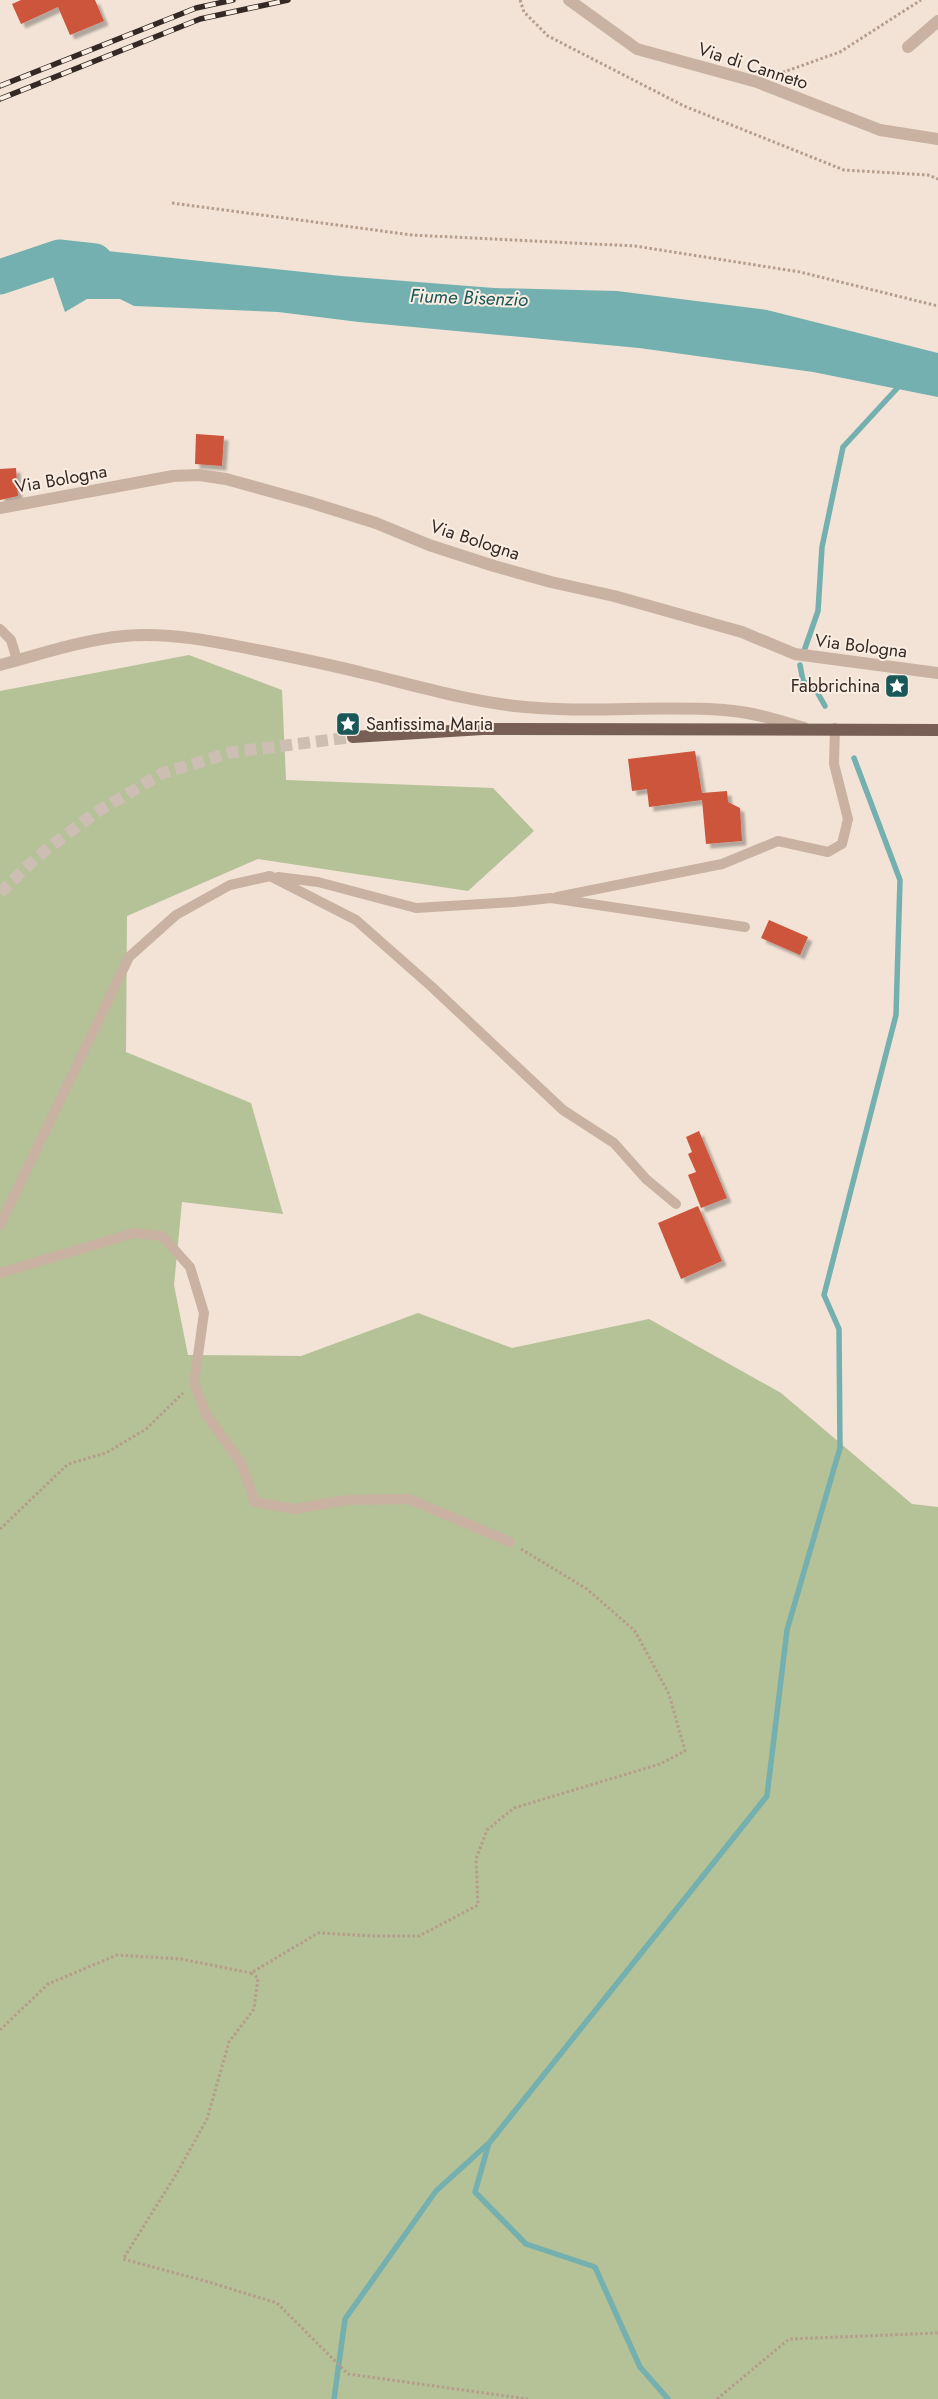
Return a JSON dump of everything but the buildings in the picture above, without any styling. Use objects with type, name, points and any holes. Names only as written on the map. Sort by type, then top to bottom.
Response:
[{"type":"main road","points":[[353,737],[483,729],[835,728],[938,730]]},
{"type":"street","name":"Via di Canneto","points":[[568,0],[637,49],[757,82],[880,130],[938,139]]},
{"type":"street","points":[[908,47],[938,21]]},
{"type":"street","name":"Via Bologna","points":[[0,508],[173,476],[199,475],[226,479],[376,523],[429,545],[494,566],[551,582],[614,596],[742,632],[795,654],[938,673]]},
{"type":"street","points":[[0,665],[79,643],[124,636],[162,636],[219,642],[367,674],[439,694],[482,702],[527,707],[587,709],[725,710],[760,715],[807,728]]},
{"type":"lane","points":[[0,629],[11,640],[17,660]]},
{"type":"lane","points":[[0,1225],[129,957],[176,915],[230,885],[270,876],[318,882],[416,908],[551,898],[722,864],[778,841],[828,852],[842,844],[848,819],[834,764],[835,728]]},
{"type":"lane","points":[[270,876],[356,920],[432,987],[562,1110],[614,1143],[646,1179],[676,1204]]},
{"type":"lane","points":[[551,898],[745,927]]},
{"type":"lane","points":[[0,1273],[134,1234],[162,1236],[190,1267],[204,1313],[194,1383],[206,1414],[240,1463],[255,1502],[294,1509],[348,1500],[409,1499],[510,1542]]},
{"type":"path","points":[[520,0],[524,12],[548,36],[684,106],[844,170],[928,175],[938,179]]},
{"type":"path","points":[[757,82],[840,52],[921,0]]},
{"type":"path","points":[[172,202],[412,235],[635,246],[800,272],[938,306]]},
{"type":"path","points":[[0,1529],[68,1464],[106,1453],[146,1429],[194,1383]]},
{"type":"path","points":[[251,1973],[318,1933],[419,1936],[478,1905],[476,1859],[487,1830],[514,1808],[660,1764],[685,1751],[669,1694],[635,1631],[587,1589],[510,1542]]},
{"type":"path","points":[[0,2030],[48,1984],[117,1955],[181,1959],[251,1973],[258,1978],[254,2010],[230,2042],[207,2119],[177,2173],[123,2260],[205,2281],[277,2304],[348,2374],[528,2399]]},
{"type":"path","points":[[716,2399],[789,2339],[938,2333]]},
{"type":"green space","points":[[189,655],[282,690],[286,780],[493,788],[534,831],[468,891],[258,859],[127,916],[126,1052],[251,1103],[283,1214],[182,1202],[174,1285],[188,1355],[301,1356],[418,1313],[512,1348],[649,1319],[781,1393],[912,1504],[938,1507],[938,2399],[0,2399],[0,691]]},
{"type":"water","points":[[42,244],[341,276],[494,288],[617,291],[767,310],[938,353],[938,397],[813,372],[639,348],[359,322],[278,312],[134,306],[120,299],[87,299],[65,312]]},
{"type":"waterway","name":"Fiume Bisenzio","points":[[0,277],[59,257],[95,261]]},
{"type":"waterway","points":[[804,651],[818,611],[822,547],[843,447],[902,383]]},
{"type":"waterway","points":[[800,665],[803,681],[816,690],[825,706]]},
{"type":"waterway","points":[[334,2399],[345,2319],[436,2191],[490,2142],[767,1796],[787,1630],[840,1448],[839,1329],[824,1295],[896,1015],[900,880],[854,758]]},
{"type":"waterway","points":[[489,2143],[475,2192],[526,2244],[595,2267],[640,2367],[668,2399]]},
{"type":"tunnel","points":[[0,893],[38,856],[95,813],[163,773],[233,752],[353,737]]},
{"type":"railway","points":[[0,86],[196,8],[233,0]]},
{"type":"railway","points":[[0,99],[200,19],[288,0]]},
{"type":"place","name":"Fabbrichina","points":[[897,686]]},
{"type":"place","name":"Santissima Maria","points":[[348,724]]}]
